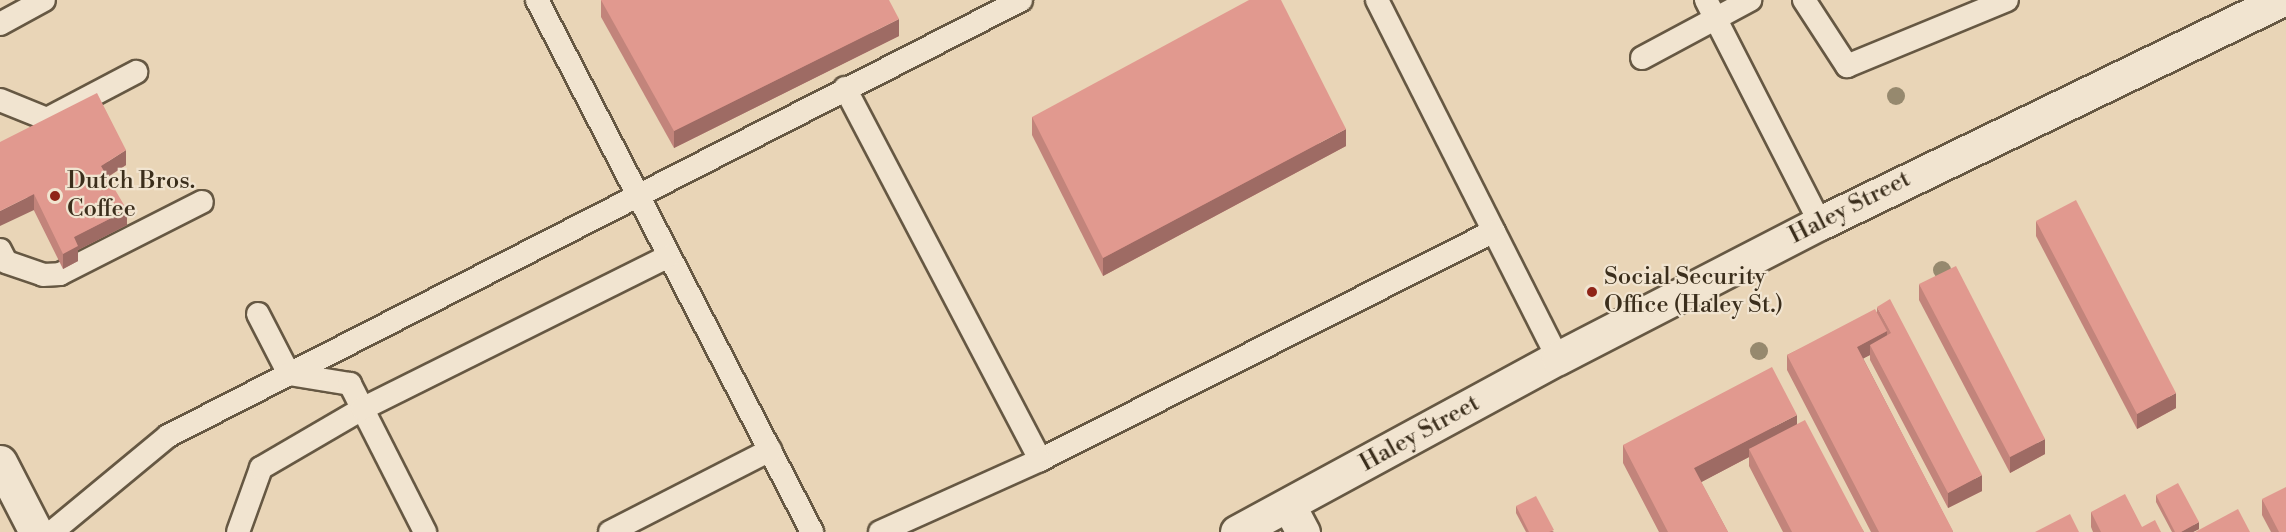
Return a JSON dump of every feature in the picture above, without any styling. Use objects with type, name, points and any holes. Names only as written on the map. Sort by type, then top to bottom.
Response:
[{"type":"main road","name":"Haley Street","points":[[1236,532],[1296,519],[1558,358],[1820,223],[2281,0]]},
{"type":"main road","points":[[0,462],[36,532]]},
{"type":"lane","points":[[0,24],[44,0]]},
{"type":"lane","points":[[537,0],[812,532]]},
{"type":"lane","points":[[52,532],[168,436],[1020,0]]},
{"type":"lane","points":[[1377,0],[1558,358]]},
{"type":"lane","points":[[1642,58],[1710,9],[1750,0]]},
{"type":"lane","points":[[1804,0],[1847,66],[2007,0]]},
{"type":"lane","points":[[1710,9],[1820,223]]},
{"type":"lane","points":[[0,100],[47,119],[136,72]]},
{"type":"lane","points":[[845,88],[1040,460]]},
{"type":"lane","points":[[0,250],[6,262],[43,275],[60,274],[202,202]]},
{"type":"lane","points":[[880,532],[1040,460],[1494,231]]},
{"type":"lane","points":[[238,532],[261,468],[362,409],[669,256]]},
{"type":"lane","points":[[258,314],[289,374]]},
{"type":"lane","points":[[289,374],[350,384],[424,532]]},
{"type":"lane","points":[[610,532],[770,450]]},
{"type":"building","points":[[601,0],[889,0],[899,19],[674,131]]},
{"type":"building","points":[[1249,0],[1281,0],[1346,129],[1103,258],[1032,117]]},
{"type":"building","name":"Dutch Bros. Coffee","points":[[97,93],[126,150],[101,166],[127,210],[74,237],[78,246],[63,254],[34,194],[0,211],[0,142]]},
{"type":"building","points":[[2076,200],[2176,393],[2137,414],[2036,221]]},
{"type":"building","points":[[1956,266],[2045,439],[2010,457],[1919,284]]},
{"type":"building","points":[[1890,299],[1982,475],[1948,493],[1870,345],[1891,333],[1877,307]]},
{"type":"building","points":[[1875,309],[1887,331],[1857,347],[1952,532],[1879,532],[1787,355]]},
{"type":"building","points":[[1772,367],[1797,415],[1694,468],[1728,532],[1668,532],[1623,445]]},
{"type":"building","points":[[1805,420],[1864,532],[1792,532],[1749,449]]},
{"type":"building","points":[[2178,483],[2199,522],[2181,532],[2175,532],[2156,495]]},
{"type":"building","points":[[2286,487],[2286,532],[2279,532],[2262,499]]},
{"type":"building","points":[[2125,494],[2142,527],[2155,520],[2161,532],[2101,532],[2091,512]]},
{"type":"building","points":[[1536,496],[1554,530],[1529,532],[1516,506]]},
{"type":"building","points":[[2238,509],[2250,532],[2195,532]]},
{"type":"building","points":[[2070,514],[2079,532],[2035,532]]},
{"type":"place","name":"Dutch Bros. Coffee","points":[[55,196]]},
{"type":"place","name":"Social Security Office (Haley St.)","points":[[1592,292]]}]
